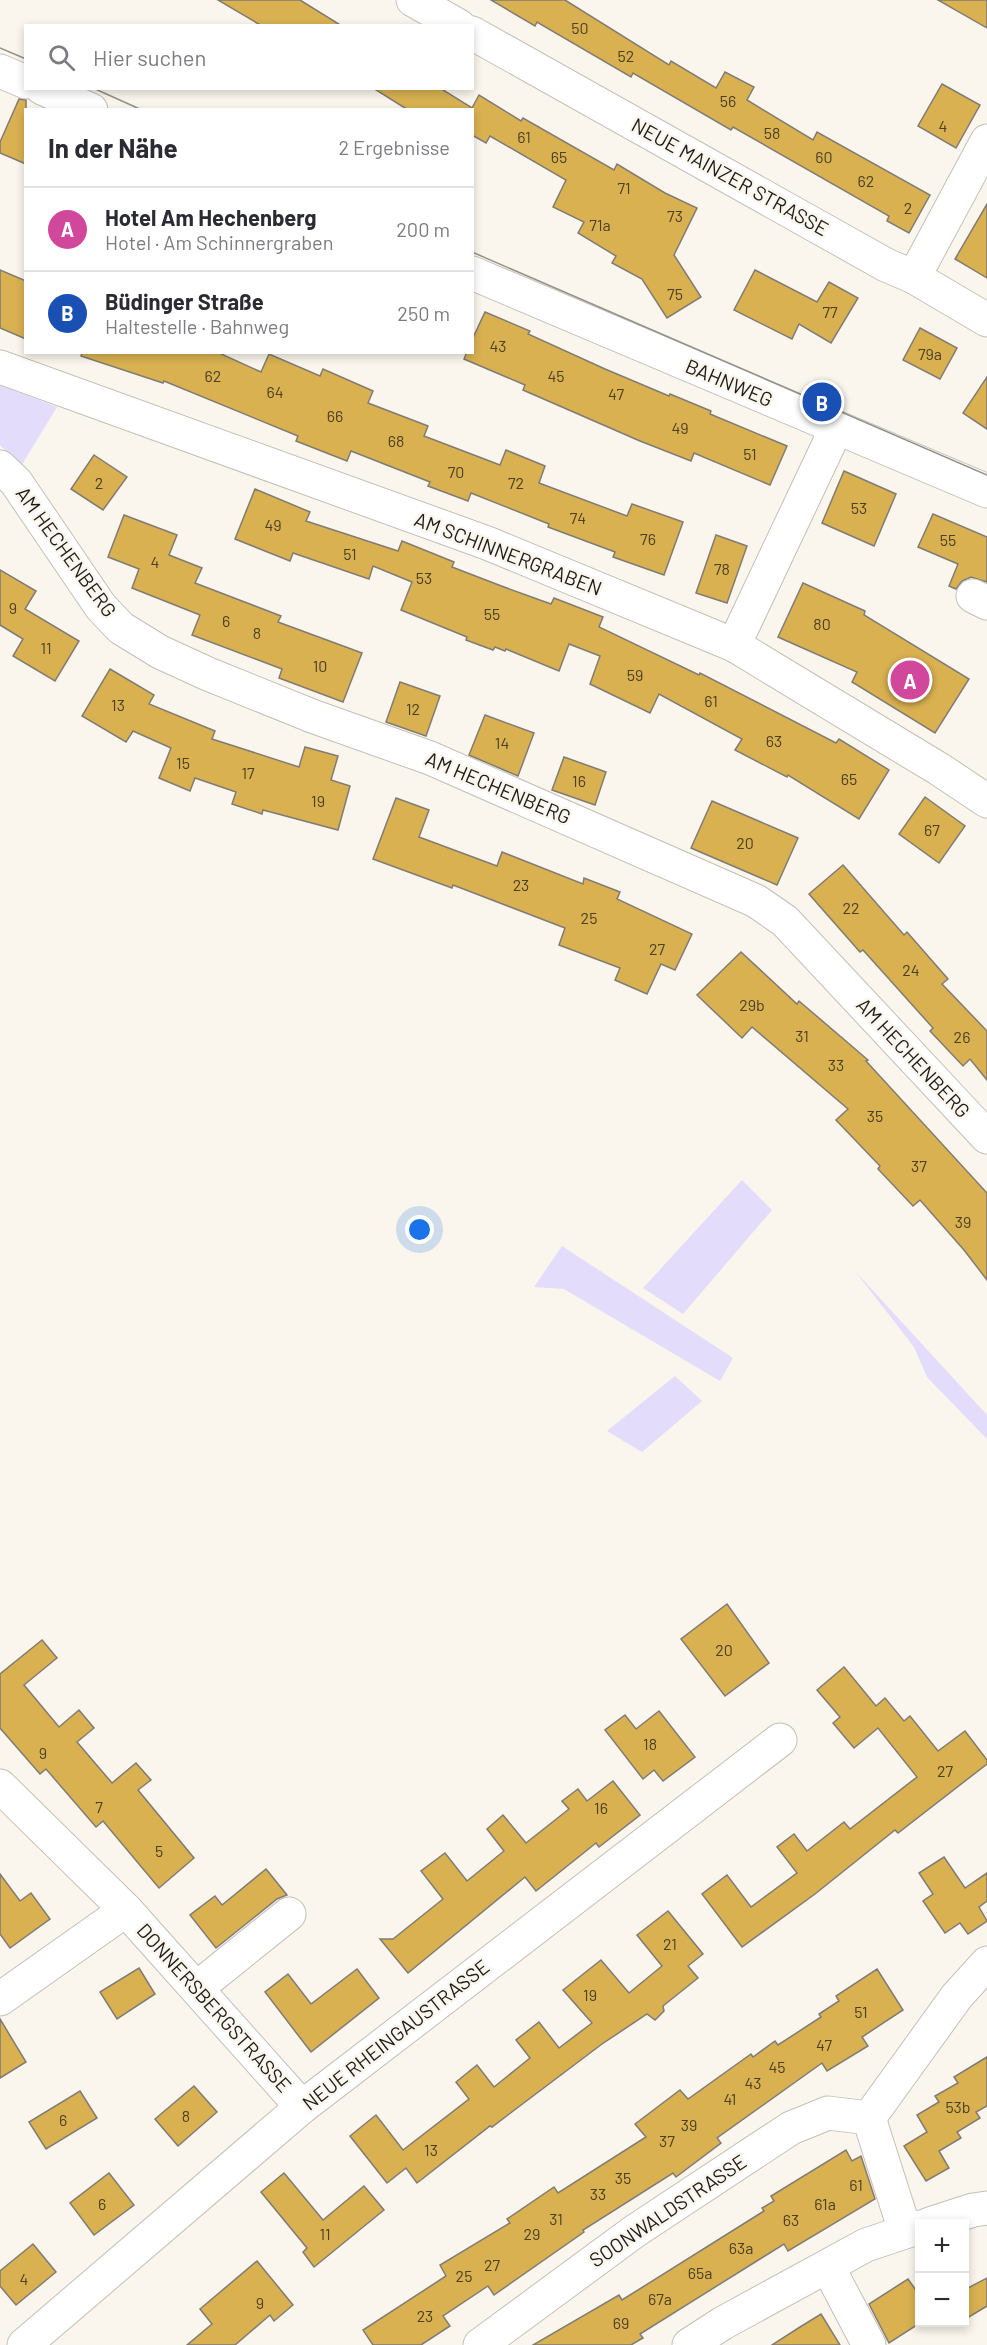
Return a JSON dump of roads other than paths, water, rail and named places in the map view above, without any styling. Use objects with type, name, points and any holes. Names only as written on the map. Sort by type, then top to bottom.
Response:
[{"type":"street","points":[[413,0],[455,24]]},
{"type":"street","name":"NEUE MAINZER STRASSE","points":[[474,34],[875,259],[914,277],[987,320]]},
{"type":"street","points":[[0,71],[24,81]]},
{"type":"street","points":[[46,90],[87,108]]},
{"type":"street","points":[[914,277],[987,141]]},
{"type":"street","name":"BAHNWEG","points":[[474,274],[987,491]]},
{"type":"street","name":"AM SCHINNERGRABEN","points":[[0,367],[487,543],[734,645],[939,769],[987,801]]},
{"type":"street","points":[[734,645],[836,429]]},
{"type":"street","name":"AM HECHENBERG","points":[[0,467],[15,482],[101,607],[121,628],[159,652],[302,712],[430,758],[699,875],[764,906],[785,921],[987,1137]]},
{"type":"street","name":"NEUE RHEINGAUSTRASSE","points":[[24,2345],[302,2107],[780,1740]]},
{"type":"street","name":"DONNERSBERGSTRASSE","points":[[0,1786],[126,1910],[302,2107]]},
{"type":"street","name":"DONNERSBERGSTRASSE","points":[[0,1999],[126,1910]]},
{"type":"street","points":[[197,1988],[289,1914]]},
{"type":"street","points":[[915,2220],[869,2118],[957,1996],[987,1963]]},
{"type":"street","name":"SOONWALDSTRASSE","points":[[480,2345],[635,2231],[791,2128],[828,2113],[869,2118]]},
{"type":"street","points":[[944,2219],[987,2208]]},
{"type":"street","points":[[689,2345],[723,2323],[866,2245],[915,2228]]},
{"type":"street","points":[[828,2266],[869,2345]]},
{"type":"tram line","points":[[0,48],[24,58]]},
{"type":"tram line","points":[[97,90],[138,108]]},
{"type":"tram line","points":[[474,253],[987,475]]},
{"type":"place","name":"Büdinger Straße","points":[[822,402]]},
{"type":"place","name":"Hotel Am Hechenberg","points":[[910,680]]}]
